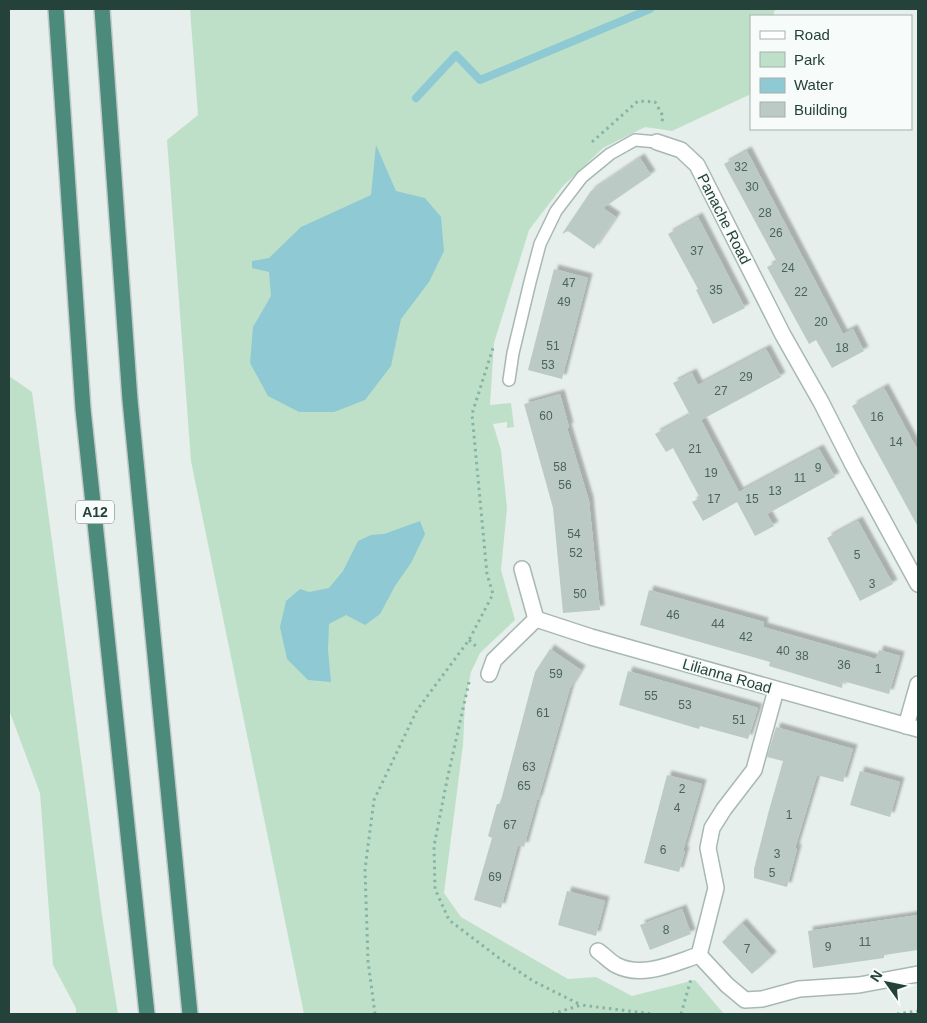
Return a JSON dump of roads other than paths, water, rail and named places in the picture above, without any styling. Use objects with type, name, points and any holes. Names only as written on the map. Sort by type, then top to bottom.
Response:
[{"type":"highway","name":"A12","points":[[56,9],[83,409],[147,1014]]},
{"type":"highway","points":[[102,9],[130,400],[190,1014]]},
{"type":"street","name":"Panache Road","points":[[657,142],[681,150],[697,165],[783,335],[918,584]]},
{"type":"street","points":[[489,674],[494,660],[536,619],[522,569]]},
{"type":"street","name":"Lilianna Road","points":[[536,619],[592,637],[912,728]]},
{"type":"street","points":[[912,728],[918,684]]},
{"type":"street","points":[[699,954],[716,888],[708,848],[712,828],[754,770],[776,690]]},
{"type":"street","points":[[598,951],[616,965],[635,971],[667,966],[699,954]]},
{"type":"street","points":[[699,954],[727,985],[745,1000],[762,999],[799,989],[859,985],[918,974]]},
{"type":"lane","name":"Panache Road","points":[[510,380],[513,353],[540,244],[556,211],[582,177],[610,154],[635,140],[657,142]]},
{"type":"water","points":[[376,145],[396,191],[425,198],[441,217],[444,251],[429,282],[401,319],[391,366],[365,400],[334,412],[299,412],[268,396],[250,363],[253,327],[271,296],[269,272],[252,268],[252,261],[269,258],[301,227],[371,195]]},
{"type":"water","points":[[420,521],[425,534],[411,563],[395,586],[380,614],[365,625],[346,615],[329,624],[328,650],[331,682],[308,680],[287,659],[280,627],[286,601],[300,589],[309,592],[329,588],[343,571],[358,541],[371,535],[384,534]]},
{"type":"waterway","points":[[416,98],[456,55],[480,80],[650,9]]}]
